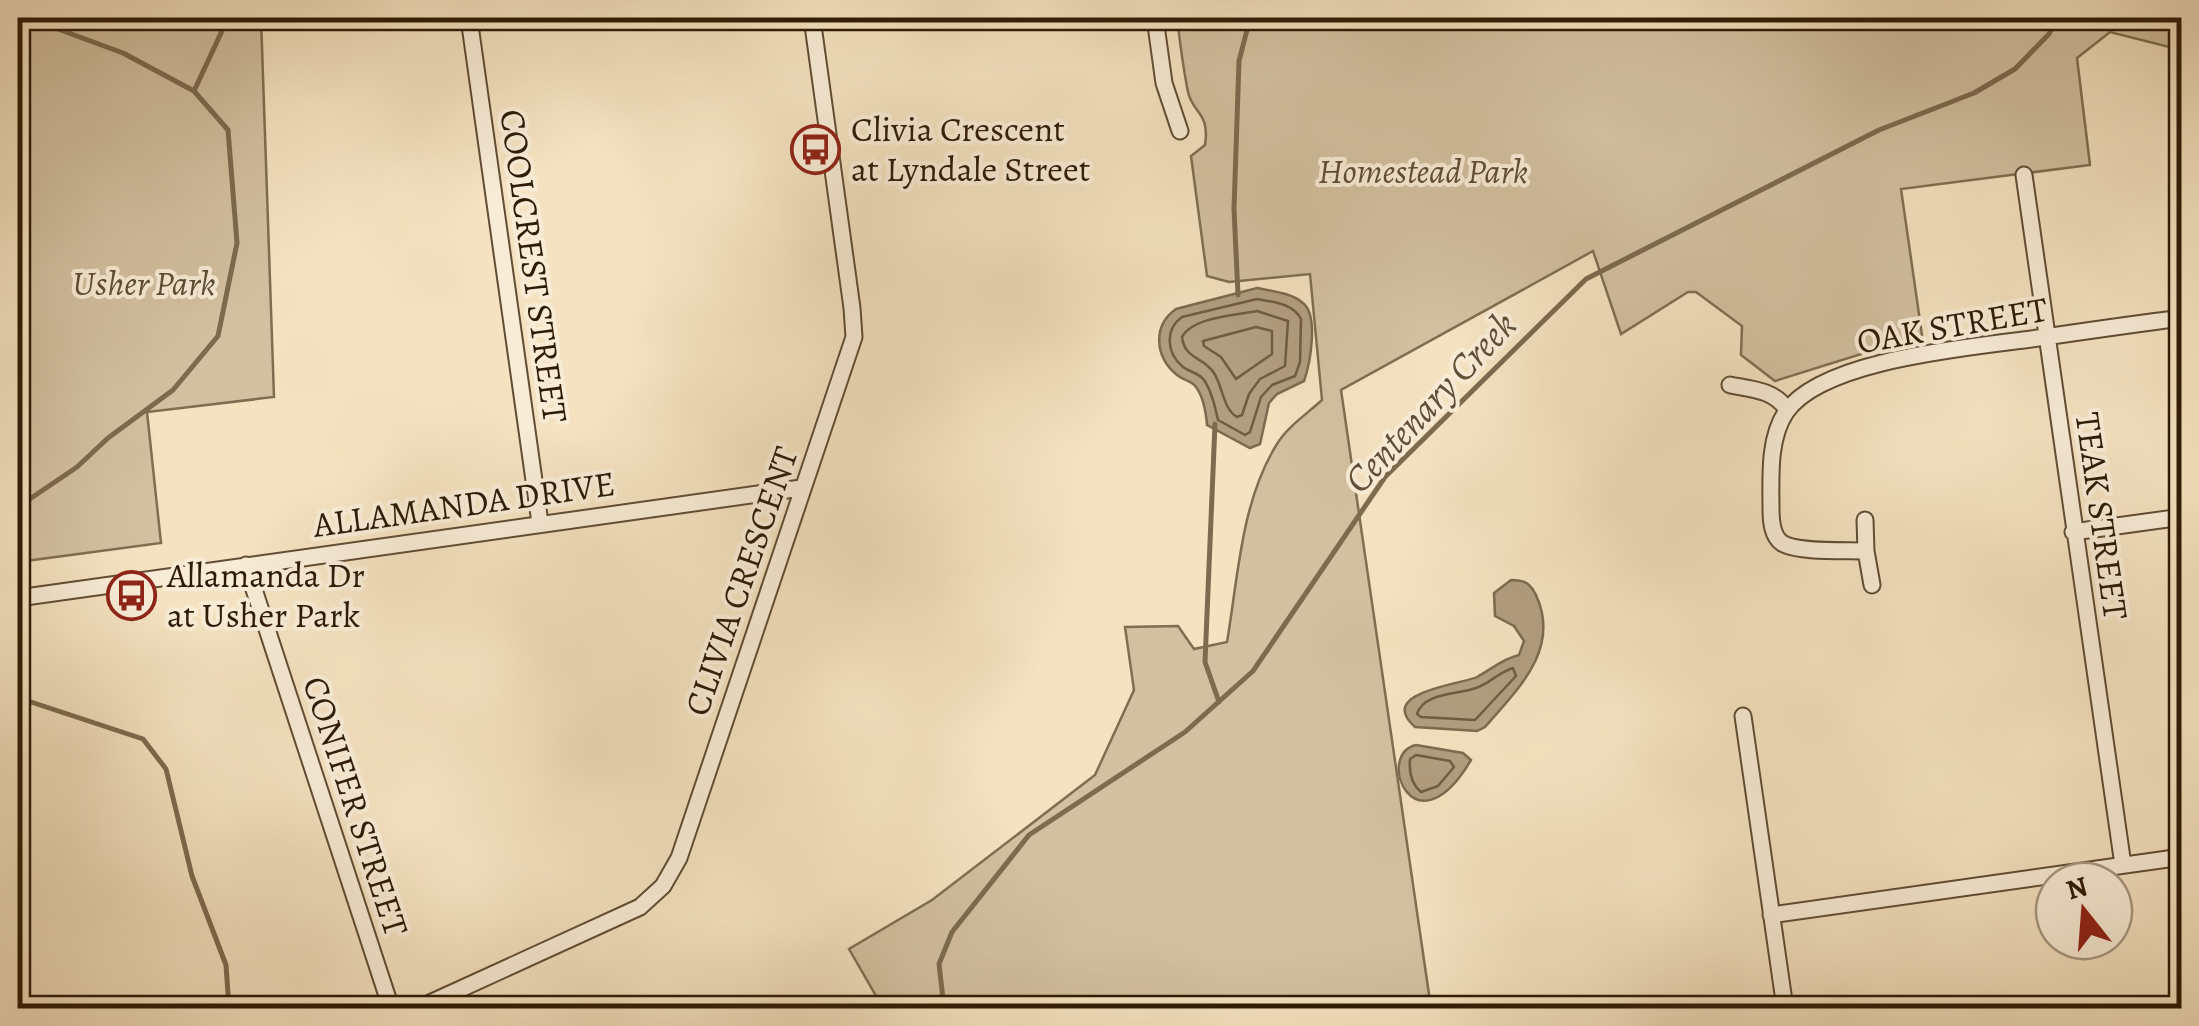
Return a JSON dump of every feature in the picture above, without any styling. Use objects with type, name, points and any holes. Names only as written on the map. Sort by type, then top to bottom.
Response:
[{"type":"street","name":"COOLCREST STREET","points":[[469,18],[540,522]]},
{"type":"street","name":"CLIVIA CRESCENT","points":[[419,1008],[640,907],[663,886],[679,858],[854,337],[812,18]]},
{"type":"street","points":[[1155,18],[1164,83],[1180,132]]},
{"type":"street","name":"TEAK STREET","points":[[2024,175],[2122,861]]},
{"type":"street","name":"OAK STREET","points":[[1787,410],[1811,389],[1904,357],[2182,318]]},
{"type":"street","points":[[1730,385],[1764,391],[1783,402],[1787,410],[1777,430],[1772,456],[1773,532],[1781,543],[1793,548],[1866,551]]},
{"type":"street","name":"ALLAMANDA DRIVE","points":[[18,598],[801,488]]},
{"type":"street","points":[[2073,532],[2182,516]]},
{"type":"street","points":[[1865,520],[1872,585]]},
{"type":"street","name":"CONIFER STREET","points":[[246,565],[391,1008]]},
{"type":"street","points":[[1743,716],[1785,1008]]},
{"type":"street","points":[[2134,864],[2182,857]]},
{"type":"street","points":[[1771,914],[2034,877]]},
{"type":"green space","name":"Usher Park","points":[[18,18],[261,18],[274,397],[147,412],[161,543],[18,562]]},
{"type":"green space","name":"Homestead Park","points":[[1177,18],[2181,18],[2181,50],[2110,32],[2077,58],[2090,165],[1901,189],[1922,335],[1775,381],[1741,355],[1742,326],[1696,292],[1688,292],[1621,334],[1593,251],[1341,390],[1431,1008],[883,1008],[849,949],[932,900],[1095,775],[1134,690],[1125,627],[1178,626],[1194,649],[1227,642],[1248,515],[1265,466],[1281,438],[1322,400],[1310,274],[1229,282],[1207,276],[1191,156],[1205,145],[1206,134],[1188,92]]},
{"type":"water","points":[[1257,288],[1303,303],[1311,318],[1312,341],[1304,381],[1277,394],[1269,403],[1260,444],[1250,448],[1207,425],[1199,391],[1170,368],[1159,342],[1163,324],[1176,309]]},
{"type":"water","points":[[1511,580],[1532,588],[1542,615],[1540,650],[1522,683],[1485,727],[1477,731],[1415,727],[1406,715],[1406,705],[1413,698],[1477,677],[1519,655],[1524,641],[1514,626],[1495,616],[1494,593]]},
{"type":"water","points":[[1416,745],[1463,753],[1471,760],[1451,787],[1433,799],[1418,800],[1407,792],[1400,779],[1399,765],[1404,752]]},
{"type":"waterway","points":[[18,507],[77,467],[108,438],[173,390],[218,336],[237,243],[228,130],[194,91],[123,53],[28,18]]},
{"type":"waterway","points":[[194,91],[228,18]]},
{"type":"waterway","points":[[1238,295],[1234,209],[1239,61],[1247,30],[1256,18]]},
{"type":"waterway","name":"Centenary Creek","points":[[944,1008],[939,964],[952,932],[1029,835],[1185,732],[1253,671],[1385,477],[1586,279],[1879,130],[1974,93],[2015,69],[2049,34],[2057,18]]},
{"type":"waterway","points":[[1215,424],[1205,662],[1219,702]]},
{"type":"waterway","points":[[18,687],[28,701],[143,739],[166,769],[192,876],[226,965],[229,1008]]},
{"type":"waterway","points":[[1695,1008],[1759,999]]},
{"type":"waterway","points":[[1808,1000],[1855,1008]]},
{"type":"place","name":"Clivia Crescent at Lyndale Street","points":[[816,149]]},
{"type":"place","name":"Allamanda Dr at Usher Park","points":[[132,595]]}]
